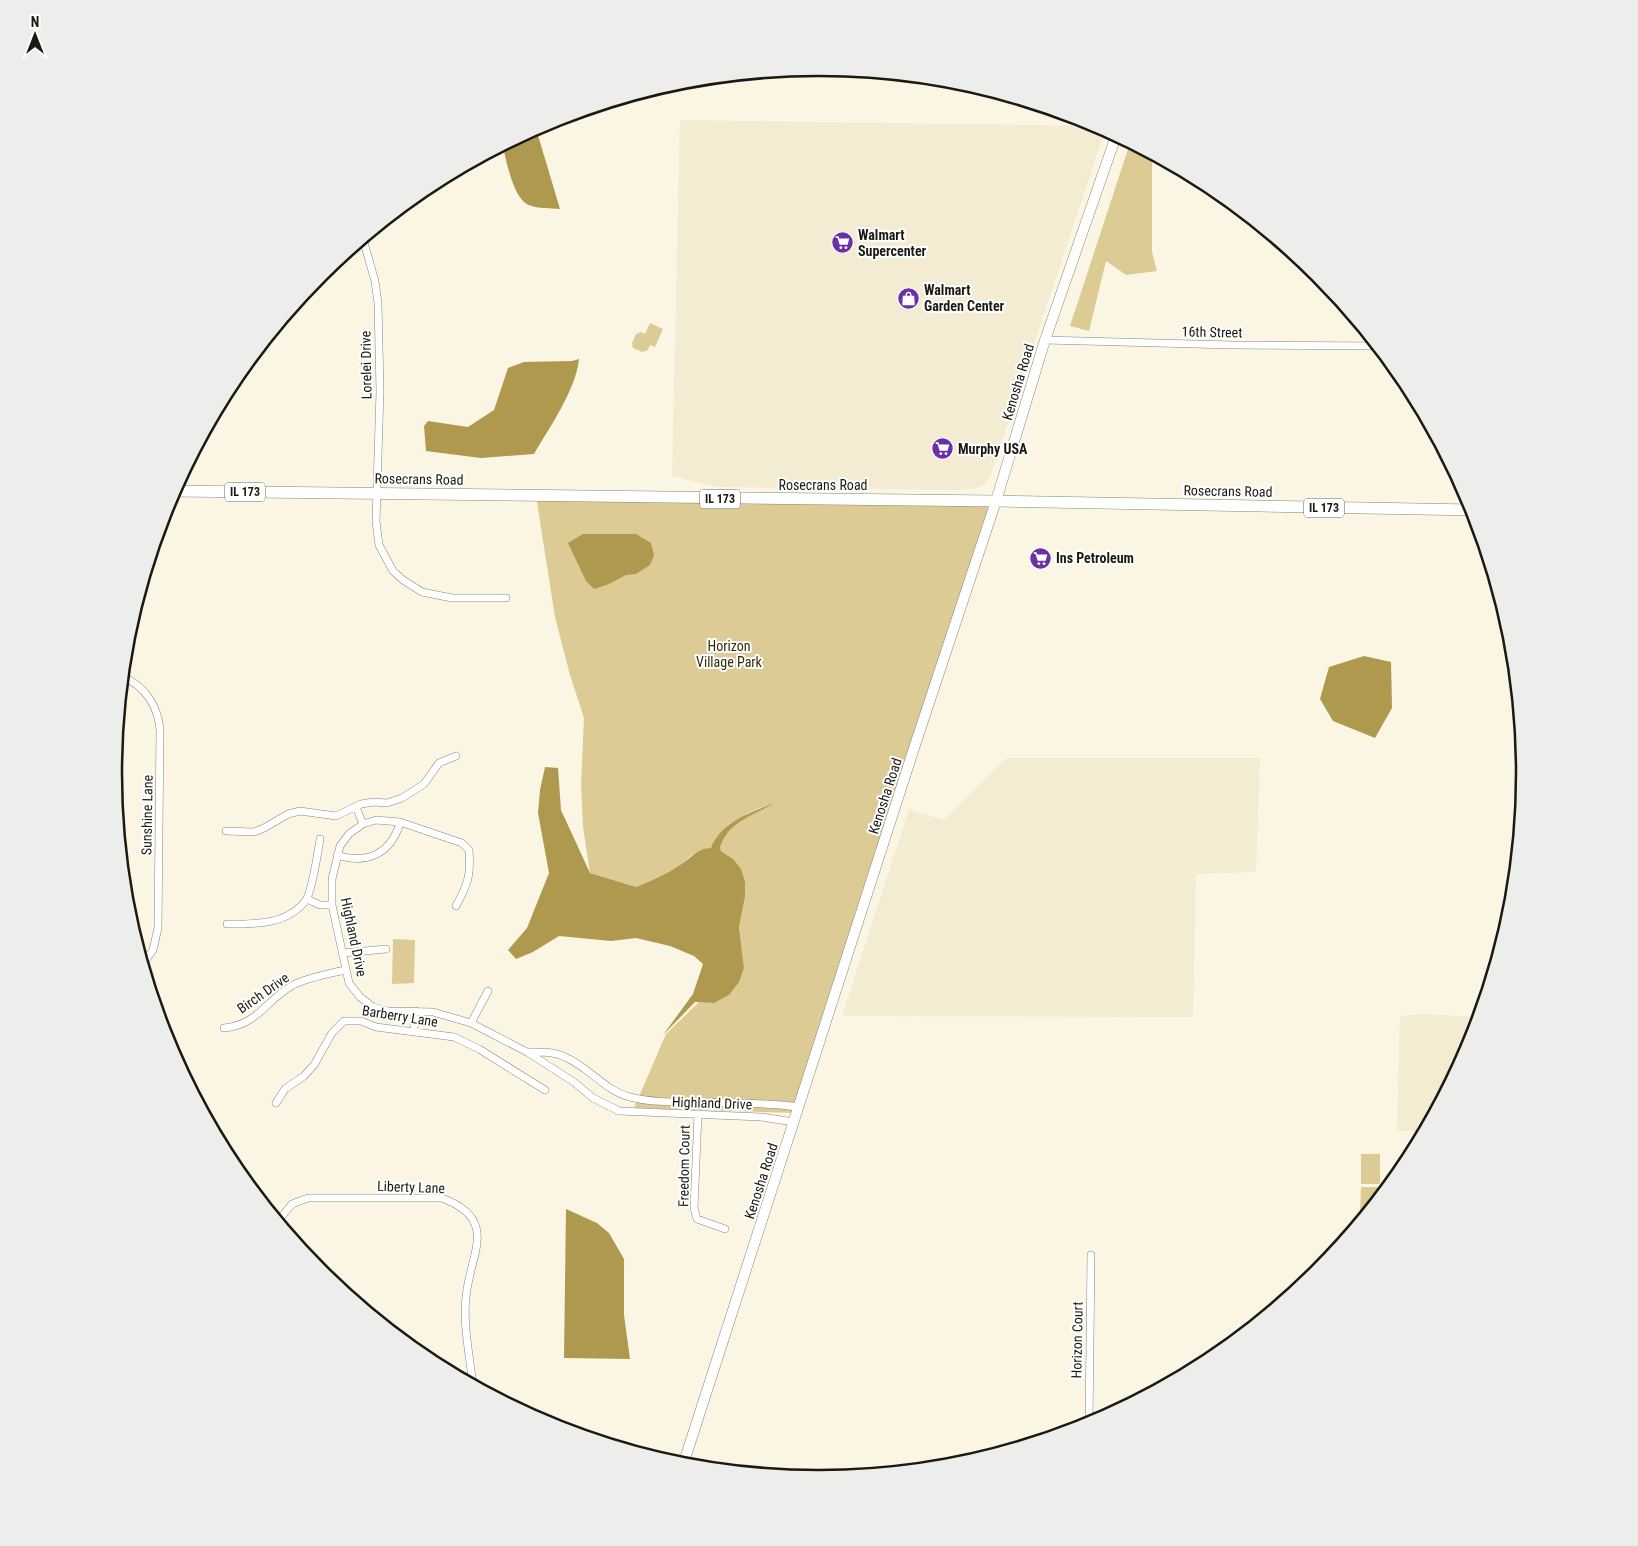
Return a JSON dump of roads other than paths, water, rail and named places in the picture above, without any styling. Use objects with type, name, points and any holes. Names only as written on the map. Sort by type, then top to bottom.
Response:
[{"type":"main road","name":"Rosecrans Road","points":[[182,491],[996,501],[1464,510]]},
{"type":"street","name":"Kenosha Road","points":[[687,1457],[996,501],[1045,340],[1114,142]]},
{"type":"street","name":"Lorelei Drive","points":[[365,245],[375,281],[378,304],[380,391],[376,521],[379,545],[387,563],[402,580],[422,592],[442,597],[506,598]]},
{"type":"street","name":"16th Street","points":[[1045,340],[1232,345],[1369,346]]},
{"type":"street","name":"Sunshine Lane","points":[[128,680],[150,699],[159,719],[160,730],[158,928],[154,950],[148,958]]},
{"type":"street","points":[[226,831],[254,832],[288,814],[300,812],[336,816],[356,807],[374,802],[387,802],[402,798],[424,784],[439,763],[456,756]]},
{"type":"street","points":[[356,807],[364,824]]},
{"type":"street","name":"Highland Drive","points":[[456,906],[465,889],[471,871],[470,850],[462,843],[389,820],[376,820],[364,824],[349,834],[340,846],[332,878],[332,905],[349,983],[360,997],[373,1007],[388,1011],[432,1012],[471,1023],[527,1052],[574,1082],[593,1098],[619,1111],[761,1117],[794,1122]]},
{"type":"street","points":[[338,856],[357,860],[377,854],[392,841],[400,823]]},
{"type":"street","points":[[227,924],[259,924],[295,912],[307,899],[320,839]]},
{"type":"street","points":[[307,899],[320,905],[332,905]]},
{"type":"street","points":[[343,953],[386,950]]},
{"type":"street","name":"Birch Drive","points":[[224,1028],[232,1028],[252,1020],[276,996],[293,985],[309,978],[346,970]]},
{"type":"street","points":[[471,1023],[488,991]]},
{"type":"street","points":[[414,1032],[415,1011]]},
{"type":"street","name":"Barberry Lane","points":[[276,1103],[284,1089],[304,1076],[314,1065],[332,1033],[344,1021],[360,1020],[376,1027],[454,1037],[479,1049],[545,1090]]},
{"type":"street","name":"Highland Drive","points":[[527,1052],[553,1053],[566,1057],[606,1085],[621,1094],[631,1097],[663,1101],[765,1103],[799,1106]]},
{"type":"street","name":"Freedom Court","points":[[698,1114],[694,1208],[696,1219],[725,1229]]},
{"type":"street","name":"Liberty Lane","points":[[281,1215],[292,1204],[308,1198],[442,1198],[459,1204],[474,1218],[478,1236],[466,1297],[466,1323],[472,1377]]},
{"type":"street","name":"Horizon Court","points":[[1089,1416],[1091,1255]]},
{"type":"place","name":"Walmart Supercenter","points":[[842,243]]},
{"type":"place","name":"Walmart Garden Center","points":[[908,298]]},
{"type":"place","name":"Murphy USA","points":[[942,449]]},
{"type":"place","name":"Ins Petroleum","points":[[1040,558]]},
{"type":"park label","name":"Horizon Village Park","points":[[729,654]]}]
